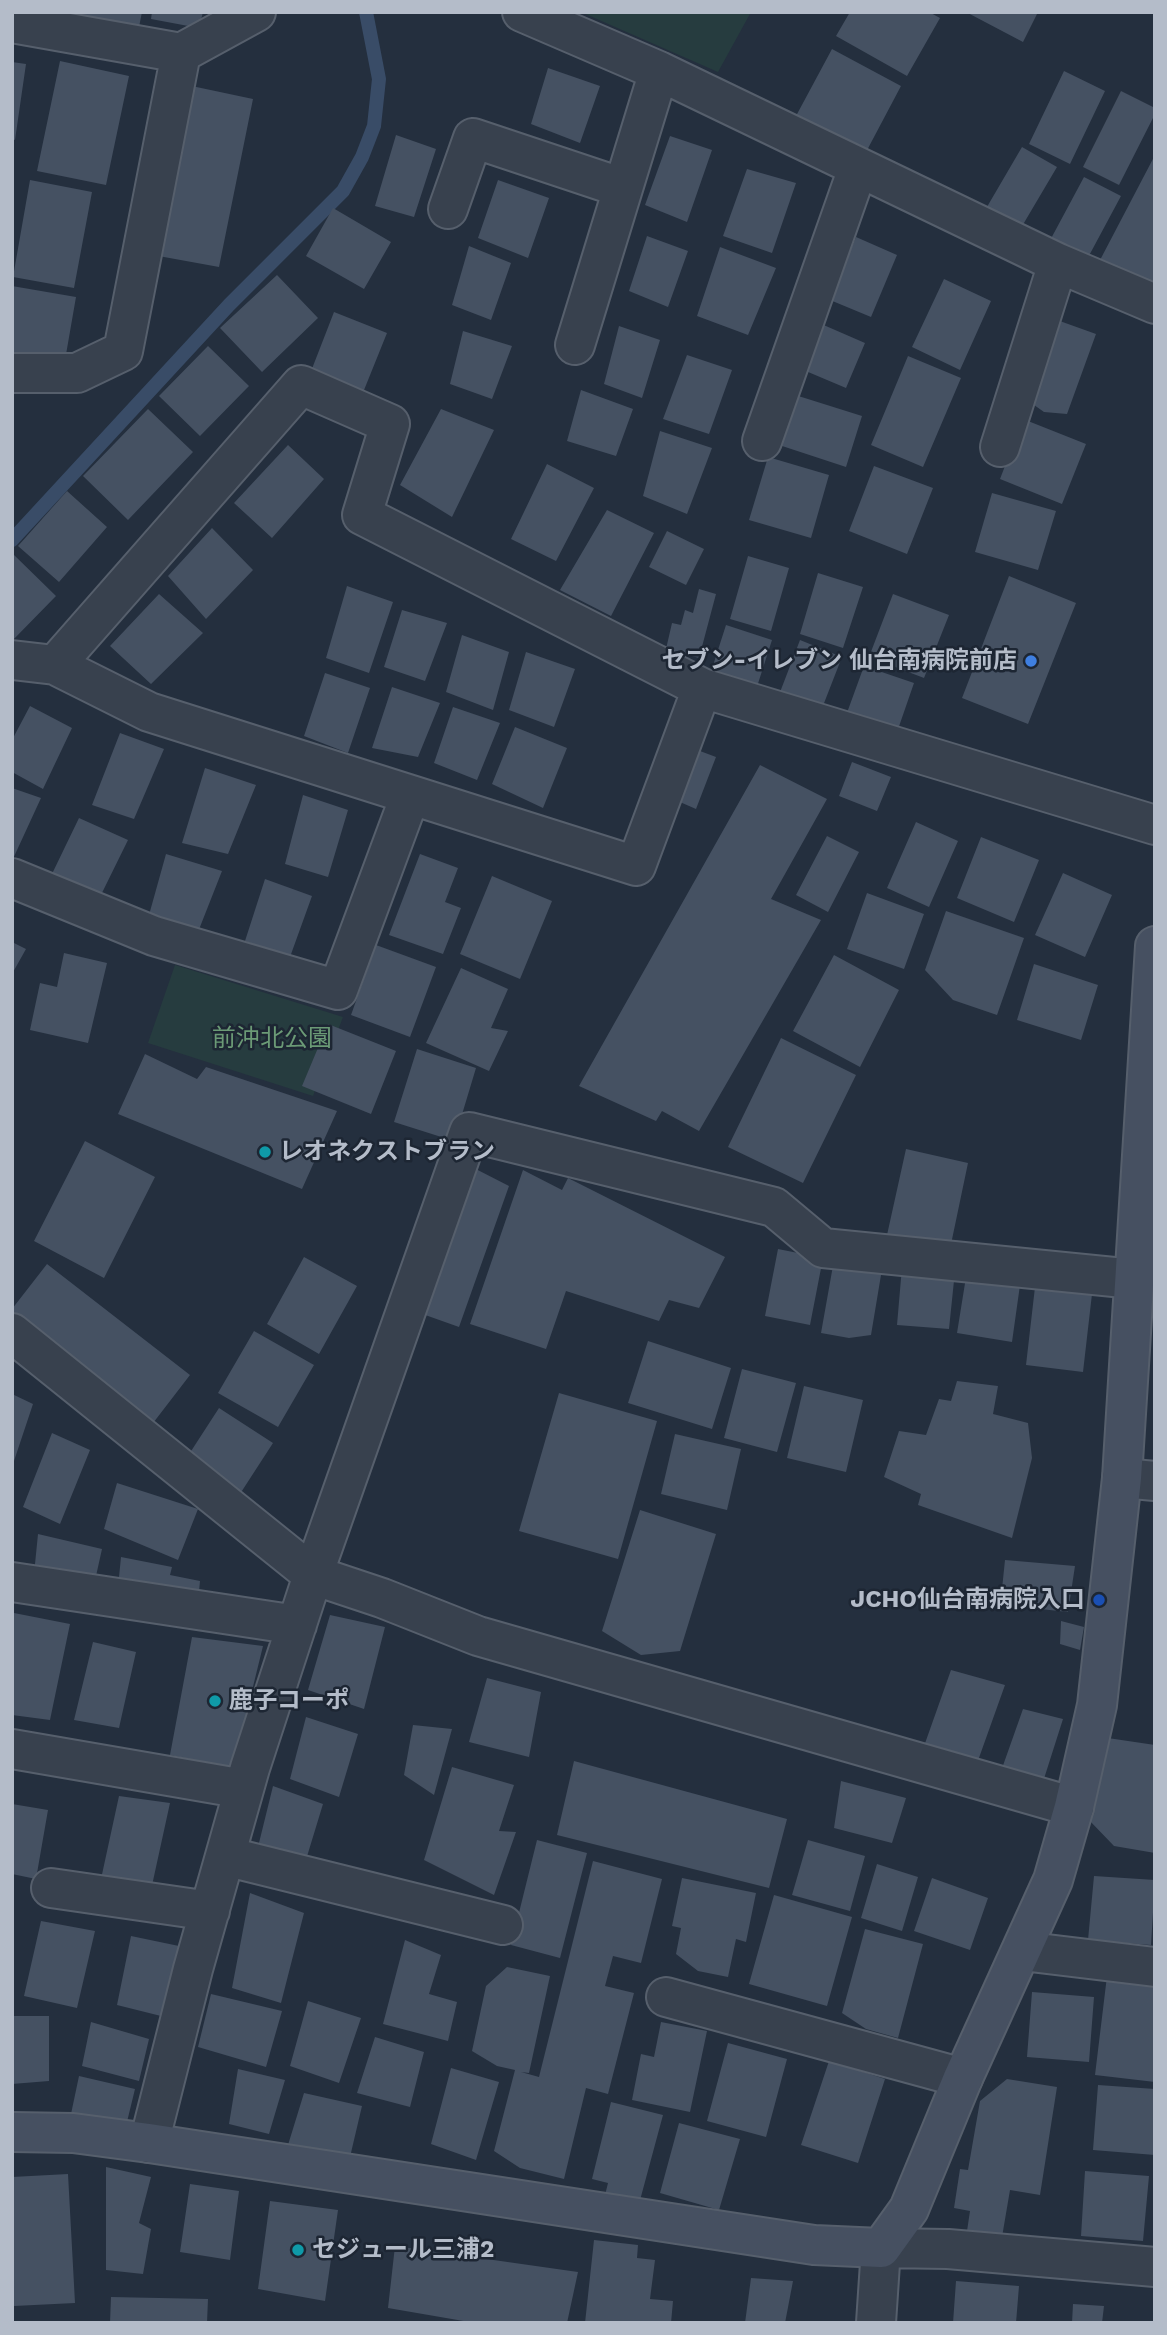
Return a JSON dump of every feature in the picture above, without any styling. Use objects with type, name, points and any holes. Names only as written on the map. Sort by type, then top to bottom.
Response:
[{"type":"street","points":[[12,23],[181,53],[256,12]]},
{"type":"street","points":[[522,12],[659,71],[1058,262],[1155,304]]},
{"type":"street","points":[[12,373],[77,373],[123,351],[181,53]]},
{"type":"street","points":[[575,345],[659,71]]},
{"type":"street","points":[[448,209],[473,138],[623,188]]},
{"type":"street","points":[[762,441],[858,168]]},
{"type":"street","points":[[1000,447],[1058,262]]},
{"type":"street","points":[[55,665],[301,385],[390,424],[362,515],[702,688],[1155,825]]},
{"type":"street","points":[[12,660],[55,665],[149,712],[636,866],[702,688]]},
{"type":"street","points":[[12,878],[154,936],[338,990],[410,796]]},
{"type":"street","points":[[876,2323],[881,2248],[909,2209],[963,2078],[1053,1880],[1074,1807],[1097,1705],[1138,1479],[1134,1279],[1155,946]]},
{"type":"street","points":[[149,2143],[244,1788],[313,1575],[469,1132],[774,1207],[823,1248],[1134,1279]]},
{"type":"street","points":[[12,1333],[313,1575],[382,1598],[478,1636],[1074,1807]]},
{"type":"street","points":[[12,1582],[297,1625]]},
{"type":"street","points":[[12,1749],[244,1788]]},
{"type":"street","points":[[225,1856],[503,1925]]},
{"type":"street","points":[[51,1888],[210,1911]]},
{"type":"street","points":[[1022,1951],[1155,1967]]},
{"type":"street","points":[[666,1997],[963,2078]]},
{"type":"street","points":[[12,2132],[73,2133],[149,2143],[814,2245],[948,2249],[1155,2267]]},
{"type":"green space","points":[[581,12],[751,12],[718,72]]},
{"type":"green space","name":"前沖北公園","points":[[175,965],[343,1017],[313,1096],[148,1043]]},
{"type":"building","points":[[81,12],[142,12],[139,27],[80,15]]},
{"type":"building","points":[[152,12],[203,12],[199,28],[151,19]]},
{"type":"building","points":[[850,12],[929,12],[940,18],[907,76],[836,36]]},
{"type":"building","points":[[966,12],[1038,12],[1023,42]]},
{"type":"building","points":[[832,49],[901,86],[865,154],[796,116]]},
{"type":"building","points":[[60,61],[129,76],[106,185],[37,171]]},
{"type":"building","points":[[12,62],[26,64],[15,140],[12,139]]},
{"type":"building","points":[[548,68],[600,86],[580,143],[531,124]]},
{"type":"building","points":[[1064,71],[1105,91],[1070,164],[1029,144]]},
{"type":"building","points":[[187,85],[253,99],[219,267],[153,255]]},
{"type":"building","points":[[1121,91],[1155,108],[1155,114],[1119,185],[1083,167]]},
{"type":"building","points":[[396,135],[436,149],[414,217],[375,206]]},
{"type":"building","points":[[670,136],[712,150],[687,222],[645,205]]},
{"type":"building","points":[[1022,147],[1057,167],[1018,233],[984,212]]},
{"type":"building","points":[[1155,155],[1155,293],[1099,262]]},
{"type":"building","points":[[747,169],[796,183],[772,253],[723,236]]},
{"type":"building","points":[[1084,177],[1121,196],[1084,265],[1047,246]]},
{"type":"building","points":[[30,180],[92,192],[74,288],[13,277]]},
{"type":"building","points":[[498,180],[549,198],[528,258],[478,238]]},
{"type":"building","points":[[333,208],[391,242],[364,289],[306,256]]},
{"type":"building","points":[[647,236],[688,251],[668,307],[629,291]]},
{"type":"building","points":[[856,237],[897,255],[871,317],[830,300]]},
{"type":"building","points":[[469,246],[511,263],[491,320],[452,305]]},
{"type":"building","points":[[720,247],[776,268],[748,335],[697,316]]},
{"type":"building","points":[[277,275],[318,318],[262,372],[220,328]]},
{"type":"building","points":[[944,279],[991,301],[960,370],[912,347]]},
{"type":"building","points":[[12,286],[76,297],[64,366],[12,357]]},
{"type":"building","points":[[334,312],[387,333],[360,400],[308,379]]},
{"type":"building","points":[[1057,320],[1096,334],[1067,414],[1044,412],[1027,400]]},
{"type":"building","points":[[819,323],[865,343],[846,388],[801,369]]},
{"type":"building","points":[[619,326],[660,340],[642,398],[604,384]]},
{"type":"building","points":[[463,331],[512,346],[492,399],[450,384]]},
{"type":"building","points":[[208,346],[249,386],[200,436],[159,396]]},
{"type":"building","points":[[687,355],[732,370],[709,434],[663,419]]},
{"type":"building","points":[[908,356],[961,378],[923,467],[871,445]]},
{"type":"building","points":[[581,390],[633,409],[616,456],[567,441]]},
{"type":"building","points":[[792,394],[862,416],[846,467],[776,444]]},
{"type":"building","points":[[148,409],[193,452],[128,520],[83,476]]},
{"type":"building","points":[[441,409],[494,430],[452,517],[400,485]]},
{"type":"building","points":[[1023,419],[1086,444],[1062,504],[1000,479]]},
{"type":"building","points":[[660,431],[712,448],[687,514],[643,496]]},
{"type":"building","points":[[288,445],[324,479],[272,538],[234,503]]},
{"type":"building","points":[[768,457],[829,475],[811,538],[749,520]]},
{"type":"building","points":[[547,464],[594,488],[556,561],[511,539]]},
{"type":"building","points":[[874,466],[933,488],[907,554],[849,531]]},
{"type":"building","points":[[67,491],[107,527],[59,582],[18,546]]},
{"type":"building","points":[[992,493],[1056,511],[1038,570],[975,552]]},
{"type":"building","points":[[607,510],[654,533],[611,616],[560,590]]},
{"type":"building","points":[[212,528],[253,570],[206,619],[168,576]]},
{"type":"building","points":[[667,531],[704,549],[686,585],[649,567]]},
{"type":"building","points":[[12,553],[56,596],[12,641]]},
{"type":"building","points":[[748,556],[789,568],[771,631],[730,619]]},
{"type":"building","points":[[818,573],[863,587],[843,648],[800,634]]},
{"type":"building","points":[[1009,576],[1076,603],[1028,724],[962,698]]},
{"type":"building","points":[[347,586],[393,602],[369,673],[326,658]]},
{"type":"building","points":[[699,589],[716,594],[699,658],[666,649],[672,623],[681,625],[685,610],[693,613]]},
{"type":"building","points":[[159,594],[203,633],[151,684],[110,646]]},
{"type":"building","points":[[893,594],[949,615],[924,678],[869,657]]},
{"type":"building","points":[[402,610],[447,623],[425,681],[384,667]]},
{"type":"building","points":[[726,625],[772,640],[754,696],[708,681]]},
{"type":"building","points":[[462,635],[509,652],[493,710],[446,692]]},
{"type":"building","points":[[800,640],[842,657],[819,716],[777,700]]},
{"type":"building","points":[[526,652],[575,669],[554,727],[509,710]]},
{"type":"building","points":[[864,666],[914,683],[895,738],[844,721]]},
{"type":"building","points":[[325,673],[370,688],[348,753],[304,736]]},
{"type":"building","points":[[392,687],[440,703],[418,757],[372,748]]},
{"type":"building","points":[[30,706],[72,728],[43,789],[12,772],[12,740]]},
{"type":"building","points":[[453,707],[500,723],[477,780],[434,763]]},
{"type":"building","points":[[515,727],[567,748],[543,808],[492,784]]},
{"type":"building","points":[[120,733],[164,749],[134,819],[92,805]]},
{"type":"building","points":[[692,748],[716,757],[696,809],[673,799]]},
{"type":"building","points":[[852,762],[891,777],[877,811],[839,796]]},
{"type":"building","points":[[760,765],[827,799],[771,899],[821,920],[699,1131],[662,1111],[656,1121],[579,1086]]},
{"type":"building","points":[[205,768],[256,785],[228,854],[182,843]]},
{"type":"building","points":[[12,788],[41,798],[12,861]]},
{"type":"building","points":[[303,795],[348,810],[328,877],[285,864]]},
{"type":"building","points":[[79,818],[128,840],[98,901],[50,878]]},
{"type":"building","points":[[916,822],[958,841],[929,907],[887,888]]},
{"type":"building","points":[[827,836],[859,852],[828,912],[796,895]]},
{"type":"building","points":[[981,837],[1039,860],[1014,922],[957,898]]},
{"type":"building","points":[[166,854],[222,871],[198,932],[149,915]]},
{"type":"building","points":[[420,854],[458,868],[445,902],[461,908],[443,954],[389,935]]},
{"type":"building","points":[[1063,873],[1112,895],[1085,957],[1035,935]]},
{"type":"building","points":[[492,876],[552,901],[520,979],[460,954]]},
{"type":"building","points":[[265,879],[312,896],[290,957],[245,941]]},
{"type":"building","points":[[867,893],[924,914],[904,969],[847,949]]},
{"type":"building","points":[[946,911],[1024,938],[997,1015],[953,1000],[925,970]]},
{"type":"building","points":[[12,942],[26,949],[12,974]]},
{"type":"building","points":[[376,945],[436,967],[410,1037],[351,1015]]},
{"type":"building","points":[[64,953],[107,963],[88,1043],[30,1030],[40,983],[57,987]]},
{"type":"building","points":[[834,955],[899,990],[860,1067],[793,1031]]},
{"type":"building","points":[[1034,964],[1098,985],[1081,1040],[1017,1020]]},
{"type":"building","points":[[461,968],[508,989],[491,1028],[508,1031],[489,1071],[426,1043]]},
{"type":"building","points":[[328,1024],[396,1051],[371,1114],[302,1086]]},
{"type":"building","points":[[781,1038],[856,1075],[803,1183],[728,1147]]},
{"type":"building","points":[[417,1049],[476,1068],[454,1141],[394,1122]]},
{"type":"building","name":"レオネクストブラン","points":[[145,1054],[197,1079],[206,1067],[337,1111],[302,1189],[118,1114]]},
{"type":"building","points":[[85,1141],[155,1177],[104,1278],[34,1241]]},
{"type":"building","points":[[906,1149],[968,1163],[950,1249],[887,1235]]},
{"type":"building","points":[[466,1164],[509,1186],[459,1327],[414,1311]]},
{"type":"building","points":[[523,1170],[562,1190],[568,1178],[725,1257],[699,1308],[669,1300],[659,1321],[566,1291],[546,1349],[470,1324]]},
{"type":"building","points":[[778,1249],[823,1258],[810,1325],[765,1316]]},
{"type":"building","points":[[304,1257],[357,1286],[319,1354],[267,1324]]},
{"type":"building","points":[[834,1260],[882,1269],[871,1335],[849,1338],[821,1333]]},
{"type":"building","points":[[47,1264],[190,1375],[150,1427],[12,1320],[12,1309]]},
{"type":"building","points":[[902,1267],[955,1271],[949,1329],[897,1325]]},
{"type":"building","points":[[966,1277],[1020,1285],[1012,1342],[957,1333]]},
{"type":"building","points":[[1035,1287],[1092,1294],[1083,1372],[1026,1365]]},
{"type":"building","points":[[254,1331],[314,1365],[278,1427],[218,1393]]},
{"type":"building","points":[[648,1341],[731,1368],[712,1429],[628,1403]]},
{"type":"building","points":[[742,1369],[796,1383],[777,1452],[724,1438]]},
{"type":"building","points":[[957,1381],[998,1386],[993,1414],[1028,1423],[1032,1458],[1012,1538],[918,1505],[921,1494],[884,1477],[899,1431],[926,1435],[939,1399],[951,1401]]},
{"type":"building","points":[[804,1386],[863,1400],[846,1472],[787,1458]]},
{"type":"building","points":[[559,1393],[657,1421],[618,1559],[519,1531]]},
{"type":"building","points":[[12,1394],[33,1404],[13,1464],[12,1464]]},
{"type":"building","points":[[219,1408],[273,1443],[238,1497],[184,1462]]},
{"type":"building","points":[[52,1433],[90,1450],[60,1524],[23,1507]]},
{"type":"building","points":[[675,1434],[741,1449],[727,1510],[661,1494]]},
{"type":"building","points":[[117,1483],[198,1509],[178,1560],[104,1529]]},
{"type":"building","points":[[640,1510],[716,1534],[680,1651],[641,1655],[602,1631]]},
{"type":"building","points":[[38,1534],[102,1549],[94,1585],[34,1574]]},
{"type":"building","points":[[121,1557],[172,1567],[170,1575],[200,1581],[198,1602],[118,1587]]},
{"type":"building","points":[[1005,1560],[1075,1566],[1068,1612],[1022,1607],[1002,1589]]},
{"type":"building","points":[[14,1613],[70,1624],[50,1720],[12,1715]]},
{"type":"building","points":[[330,1615],[385,1627],[364,1709],[308,1690]]},
{"type":"building","points":[[1061,1621],[1084,1627],[1080,1650],[1060,1644]]},
{"type":"building","name":"鹿子コーポ","points":[[192,1637],[263,1646],[233,1768],[170,1755]]},
{"type":"building","points":[[93,1642],[136,1652],[119,1728],[74,1720]]},
{"type":"building","points":[[951,1670],[1005,1685],[975,1769],[923,1749]]},
{"type":"building","points":[[487,1678],[541,1692],[529,1757],[469,1742]]},
{"type":"building","points":[[1023,1709],[1063,1719],[1042,1785],[1000,1774]]},
{"type":"building","points":[[306,1717],[358,1734],[339,1797],[290,1779]]},
{"type":"building","points":[[413,1725],[452,1729],[434,1795],[404,1775]]},
{"type":"building","points":[[1101,1737],[1155,1745],[1155,1853],[1114,1846],[1088,1819]]},
{"type":"building","points":[[574,1761],[787,1819],[769,1888],[557,1835]]},
{"type":"building","points":[[452,1767],[514,1785],[499,1831],[516,1832],[494,1895],[424,1860]]},
{"type":"building","points":[[841,1781],[906,1798],[892,1843],[834,1828]]},
{"type":"building","points":[[273,1786],[323,1804],[305,1863],[258,1847]]},
{"type":"building","points":[[119,1796],[170,1803],[151,1890],[101,1879]]},
{"type":"building","points":[[12,1804],[48,1810],[36,1879],[12,1874]]},
{"type":"building","points":[[537,1840],[587,1853],[560,1958],[511,1945]]},
{"type":"building","points":[[808,1840],[865,1856],[850,1911],[792,1895]]},
{"type":"building","points":[[593,1861],[662,1879],[641,1963],[613,1956],[605,1986],[634,1993],[608,2094],[586,2088],[564,2179],[520,2168],[494,2151],[515,2070],[497,2066],[472,2051],[486,1986],[507,1967],[550,1976],[529,2073],[521,2072],[539,2077]]},
{"type":"building","points":[[877,1864],[918,1877],[902,1931],[861,1918]]},
{"type":"building","points":[[1094,1876],[1155,1880],[1151,1945],[1088,1940]]},
{"type":"building","points":[[682,1878],[756,1893],[746,1942],[736,1939],[728,1977],[698,1971],[676,1954],[681,1928],[672,1926]]},
{"type":"building","points":[[932,1878],[988,1898],[970,1950],[914,1931]]},
{"type":"building","points":[[250,1893],[304,1913],[281,2003],[232,1988]]},
{"type":"building","points":[[774,1895],[852,1917],[827,2006],[749,1984]]},
{"type":"building","points":[[41,1921],[95,1931],[77,2008],[24,1996]]},
{"type":"building","points":[[865,1929],[923,1944],[898,2038],[866,2029],[842,2013]]},
{"type":"building","points":[[131,1936],[179,1946],[161,2016],[117,2005]]},
{"type":"building","points":[[405,1940],[441,1955],[429,1994],[457,2002],[448,2041],[383,2024]]},
{"type":"building","points":[[1107,1976],[1155,1982],[1155,2082],[1095,2075]]},
{"type":"building","points":[[1032,1992],[1094,1997],[1089,2062],[1027,2057]]},
{"type":"building","points":[[211,1994],[282,2011],[266,2067],[198,2047]]},
{"type":"building","points":[[308,2001],[361,2018],[339,2083],[290,2066]]},
{"type":"building","points":[[12,2016],[49,2016],[49,2081],[12,2084]]},
{"type":"building","points":[[91,2022],[149,2039],[139,2081],[82,2066]]},
{"type":"building","points":[[661,2022],[707,2031],[690,2112],[632,2100],[641,2054],[654,2057]]},
{"type":"building","points":[[375,2037],[424,2052],[410,2107],[357,2093]]},
{"type":"building","points":[[728,2043],[787,2059],[766,2137],[707,2121]]},
{"type":"building","points":[[829,2061],[885,2079],[858,2163],[801,2145]]},
{"type":"building","points":[[451,2068],[499,2082],[476,2160],[431,2144]]},
{"type":"building","points":[[238,2069],[285,2080],[269,2134],[229,2124]]},
{"type":"building","points":[[79,2076],[135,2089],[126,2126],[71,2114]]},
{"type":"building","points":[[1007,2079],[1057,2087],[1040,2195],[1010,2190],[1002,2237],[967,2231],[970,2211],[954,2208],[960,2169],[968,2170],[980,2101]]},
{"type":"building","points":[[1098,2085],[1155,2089],[1155,2155],[1093,2150]]},
{"type":"building","points":[[304,2093],[362,2106],[350,2157],[288,2145]]},
{"type":"building","points":[[611,2102],[663,2115],[639,2204],[605,2195],[608,2183],[592,2179]]},
{"type":"building","points":[[679,2123],[740,2139],[719,2210],[660,2193]]},
{"type":"building","points":[[106,2167],[151,2177],[139,2223],[151,2229],[143,2274],[106,2270]]},
{"type":"building","points":[[1085,2171],[1149,2176],[1143,2241],[1081,2236]]},
{"type":"building","points":[[68,2174],[75,2303],[14,2306],[12,2177]]},
{"type":"building","points":[[190,2184],[239,2191],[230,2260],[180,2252]]},
{"type":"building","name":"セジュール三浦2","points":[[270,2201],[338,2210],[325,2301],[258,2289]]},
{"type":"building","points":[[594,2240],[638,2245],[637,2258],[655,2260],[650,2299],[673,2301],[671,2323],[585,2323]]},
{"type":"building","points":[[395,2246],[578,2272],[567,2323],[475,2323],[388,2308]]},
{"type":"building","points":[[751,2278],[793,2281],[785,2323],[745,2323]]},
{"type":"building","points":[[956,2281],[1019,2286],[1016,2323],[953,2323]]},
{"type":"building","points":[[111,2297],[208,2299],[207,2323],[110,2323]]},
{"type":"building","points":[[1073,2304],[1104,2306],[1102,2323],[1072,2323]]},
{"type":"waterway","points":[[12,540],[229,305],[343,191],[362,157],[374,126],[379,79],[366,12]]},
{"type":"place","name":"セブン-イレブン 仙台南病院前店","points":[[1031,661]]},
{"type":"place","name":"レオネクストブラン","points":[[265,1152]]},
{"type":"place","name":"JCHO仙台南病院入口","points":[[1099,1600]]},
{"type":"place","name":"鹿子コーポ","points":[[215,1701]]},
{"type":"place","name":"セジュール三浦2","points":[[298,2250]]}]
